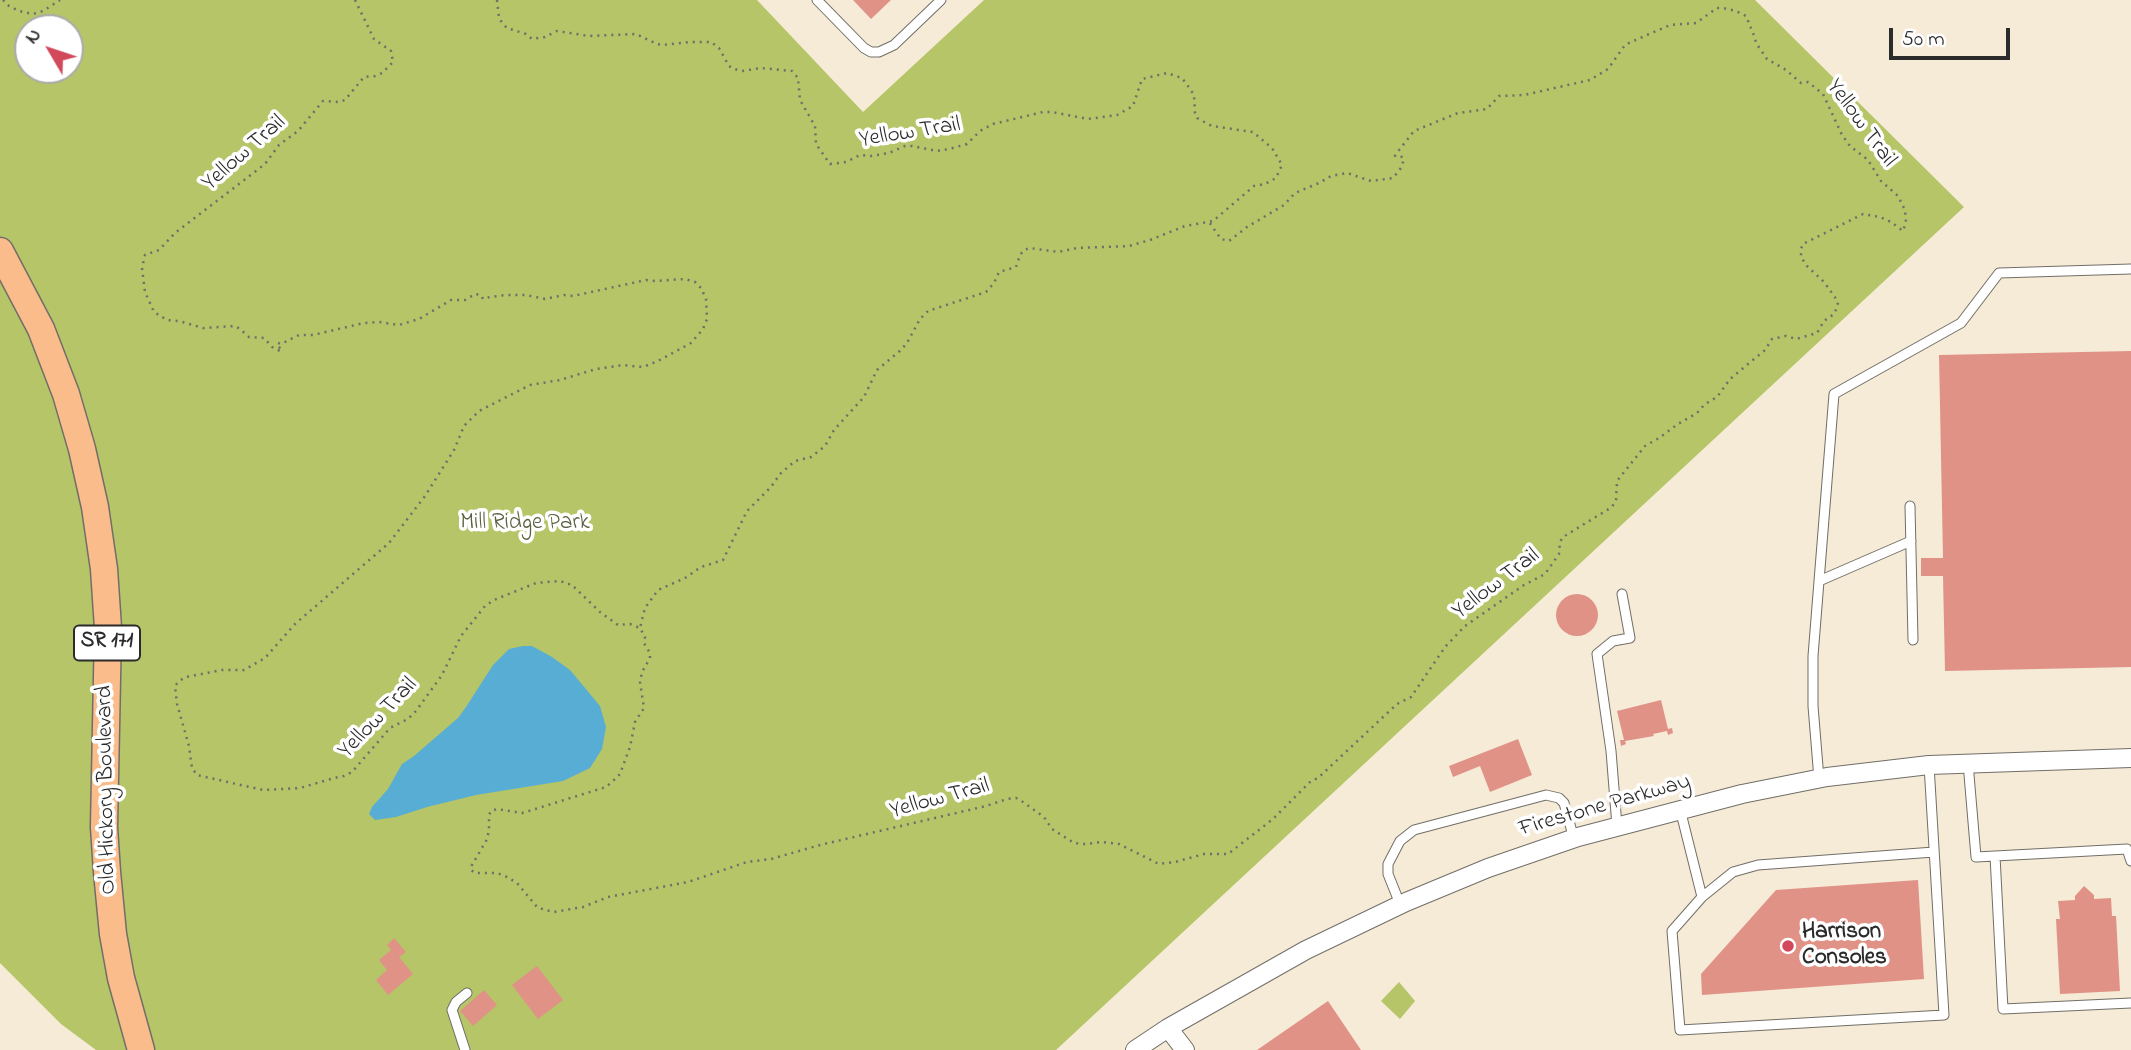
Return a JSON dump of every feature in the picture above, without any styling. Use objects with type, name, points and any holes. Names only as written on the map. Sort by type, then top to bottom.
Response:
[{"type":"main road","name":"Old Hickory Boulevard","points":[[0,251],[41,329],[66,394],[95,508],[104,569],[108,628],[104,827],[107,872],[119,967],[141,1050]]},
{"type":"street","name":"Firestone Parkway","points":[[1135,1050],[1168,1028],[1306,950],[1400,904],[1489,868],[1617,826],[1742,794],[1819,779],[1929,765],[2131,758]]},
{"type":"street","points":[[1168,1028],[1185,1050]]},
{"type":"lane","points":[[817,0],[871,52],[879,52],[894,45],[941,0]]},
{"type":"lane","points":[[1819,779],[1812,678],[1834,394],[1961,323],[1999,273],[2131,269]]},
{"type":"lane","points":[[1910,506],[1913,640]]},
{"type":"lane","points":[[1819,581],[1911,541]]},
{"type":"lane","points":[[1617,826],[1611,751],[1597,654],[1613,641],[1630,638],[1622,594]]},
{"type":"lane","points":[[1968,763],[1976,857],[2127,849],[2131,862]]},
{"type":"lane","points":[[1929,765],[1944,1015],[1679,1030],[1672,931],[1702,897],[1733,872],[1758,865],[1934,852]]},
{"type":"lane","points":[[1400,904],[1388,874],[1388,864],[1400,841],[1414,830],[1546,795],[1559,798],[1563,803],[1574,839]]},
{"type":"lane","points":[[1680,809],[1702,897]]},
{"type":"lane","points":[[1995,856],[2003,1009],[2131,1003]]},
{"type":"lane","points":[[465,1050],[452,1010],[456,1002],[467,993]]},
{"type":"path","points":[[3,0],[19,11],[33,14],[60,0]]},
{"type":"path","name":"Yellow Trail","points":[[355,0],[374,38],[391,51],[393,62],[382,73],[364,77],[345,100],[323,100],[298,131],[279,145],[265,164],[174,233],[159,250],[145,255],[142,268],[145,292],[154,312],[167,320],[203,328],[235,326],[249,337],[264,338],[280,351],[282,349],[278,343],[299,335],[313,335],[364,323],[399,325],[419,319],[451,300],[466,300],[475,294],[484,299],[506,295],[545,299],[573,296],[646,280],[685,279],[695,282],[701,288],[706,299],[707,319],[703,329],[691,343],[659,361],[643,367],[623,365],[596,369],[560,380],[530,385],[479,411],[464,426],[454,450],[425,496],[389,543],[295,624],[265,658],[244,670],[222,670],[178,681],[175,686],[176,693],[192,768],[205,778],[263,790],[300,788],[344,776],[352,772],[390,728],[408,719],[416,711],[442,675],[461,636],[485,606],[536,583],[569,583],[618,625],[630,624],[640,628],[650,653],[640,682],[644,708],[635,722],[630,747],[620,774],[606,787],[522,813],[497,808],[491,811],[486,841],[471,870],[475,873],[497,873],[508,877],[517,883],[537,907],[554,912],[583,907],[608,897],[688,882],[747,862],[771,859],[1016,798],[1044,817],[1052,829],[1074,843],[1119,844],[1159,864],[1204,854],[1228,854],[1273,819],[1311,781],[1318,778],[1397,705],[1410,697],[1445,647],[1465,626],[1524,584],[1545,574],[1559,554],[1563,537],[1612,507],[1616,500],[1617,481],[1645,446],[1697,414],[1705,404],[1717,397],[1730,379],[1765,350],[1772,339],[1786,336],[1796,338],[1817,333],[1824,321],[1834,314],[1838,305],[1824,282],[1801,257],[1803,244],[1863,214],[1880,217],[1903,231],[1906,216],[1898,196],[1881,181],[1868,160],[1850,146],[1842,135],[1823,94],[1808,82],[1801,83],[1767,59],[1756,43],[1746,16],[1723,8],[1717,8],[1696,23],[1670,25],[1625,45],[1608,69],[1590,80],[1524,95],[1499,96],[1487,109],[1458,113],[1414,131],[1395,154],[1404,159],[1393,178],[1371,181],[1347,173],[1331,176],[1295,193],[1284,205],[1229,241],[1221,239],[1209,222],[1254,186],[1265,184],[1276,177],[1282,166],[1272,148],[1253,132],[1212,126],[1197,118],[1194,95],[1182,78],[1173,74],[1142,79],[1133,106],[1117,115],[1088,119],[1043,112],[993,124],[980,131],[967,144],[949,149],[937,151],[905,146],[889,153],[860,155],[846,162],[830,164],[816,144],[815,126],[800,100],[798,78],[792,71],[734,69],[729,66],[719,48],[711,42],[657,44],[636,34],[589,36],[556,31],[545,37],[532,39],[503,24],[499,18],[497,0]]},
{"type":"path","points":[[640,628],[645,608],[658,590],[685,578],[701,567],[723,559],[747,512],[795,461],[811,457],[825,446],[834,430],[864,397],[873,376],[907,343],[920,319],[928,311],[986,292],[999,272],[1016,267],[1020,255],[1030,248],[1058,252],[1077,248],[1129,246],[1185,226],[1209,222]]},
{"type":"green space","name":"Mill Ridge Park","points":[[0,0],[757,0],[863,112],[984,0],[1755,0],[1964,207],[1056,1050],[96,1050],[61,1024],[0,963]]},
{"type":"green space","points":[[1399,982],[1415,1001],[1400,1019],[1381,1001]]},
{"type":"water","points":[[532,646],[570,670],[600,706],[606,727],[602,749],[590,768],[563,781],[476,795],[396,817],[375,820],[369,814],[372,807],[388,789],[402,764],[458,718],[493,665],[509,649]]},
{"type":"building","points":[[853,0],[891,0],[871,19]]},
{"type":"building","points":[[2131,351],[2131,667],[1945,671],[1943,576],[1921,576],[1921,558],[1943,558],[1939,355]]},
{"type":"building","points":[[1577,594],[1592,600],[1598,615],[1592,630],[1577,636],[1562,630],[1556,615],[1562,600]]},
{"type":"building","points":[[1661,700],[1668,729],[1672,728],[1673,733],[1668,735],[1667,731],[1625,741],[1626,744],[1621,746],[1620,740],[1624,740],[1617,711]]},
{"type":"building","points":[[1518,739],[1532,775],[1490,792],[1480,766],[1453,777],[1449,766]]},
{"type":"building","points":[[1918,880],[1924,979],[1702,995],[1701,974],[1776,890]]},
{"type":"building","points":[[2084,886],[2094,895],[2094,899],[2111,898],[2112,916],[2116,916],[2120,991],[2060,994],[2056,919],[2060,919],[2058,901],[2075,900],[2075,896]]},
{"type":"building","points":[[394,938],[406,952],[399,957],[413,974],[388,995],[376,980],[387,970],[379,960],[391,950],[387,945]]},
{"type":"building","points":[[537,966],[563,1000],[538,1019],[512,985]]},
{"type":"building","points":[[484,990],[497,1005],[473,1026],[460,1011]]},
{"type":"building","points":[[1328,1001],[1361,1050],[1257,1050]]},
{"type":"place","name":"Harrison Consoles","points":[[1788,946]]}]
